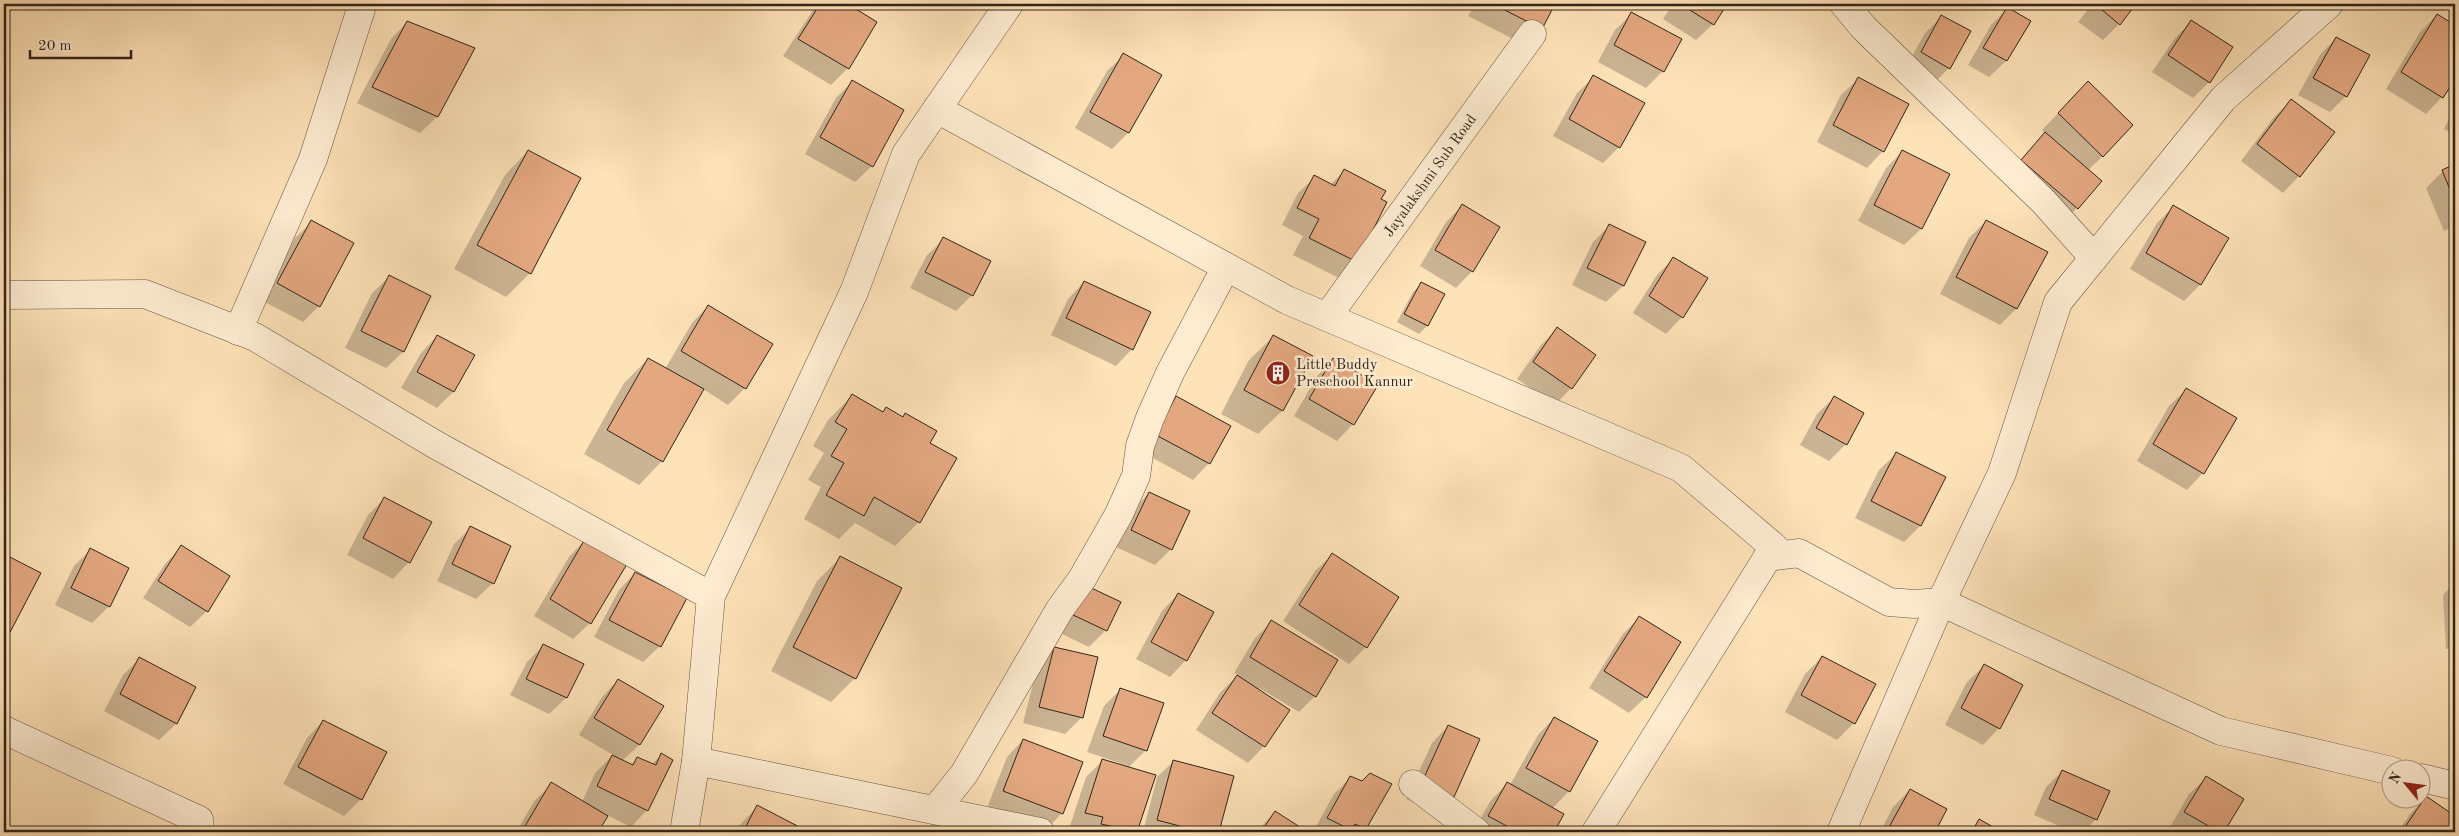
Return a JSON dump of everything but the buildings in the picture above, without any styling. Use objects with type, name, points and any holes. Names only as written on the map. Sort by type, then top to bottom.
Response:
[{"type":"street","points":[[684,832],[696,761],[711,596],[854,292],[906,154],[1009,4]]},
{"type":"street","points":[[1844,4],[1864,28],[2044,202],[2094,258]]},
{"type":"street","points":[[238,330],[313,159],[358,5]]},
{"type":"street","points":[[1841,832],[1941,602],[2002,473],[2058,302],[2223,99],[2322,6]]},
{"type":"street","name":"Jayalakshmi Sub Road","points":[[1327,317],[1532,34]]},
{"type":"street","points":[[936,109],[1287,300],[1681,468],[1774,547],[1596,832]]},
{"type":"street","points":[[935,810],[964,774],[1060,609],[1082,579],[1119,514],[1136,476],[1140,446],[1150,418],[1170,373],[1226,267]]},
{"type":"street","points":[[4,295],[145,294],[256,337],[436,445],[711,596]]},
{"type":"street","points":[[1767,557],[1799,553],[1890,602],[1914,604],[1941,602],[2221,731],[2382,769]]},
{"type":"street","points":[[4,730],[199,820],[199,832]]},
{"type":"street","points":[[696,761],[1040,832]]},
{"type":"street","points":[[2432,780],[2455,786]]},
{"type":"street","points":[[1413,784],[1476,832]]},
{"type":"place","name":"Little Buddy Preschool Kannur","points":[[1278,373]]}]
